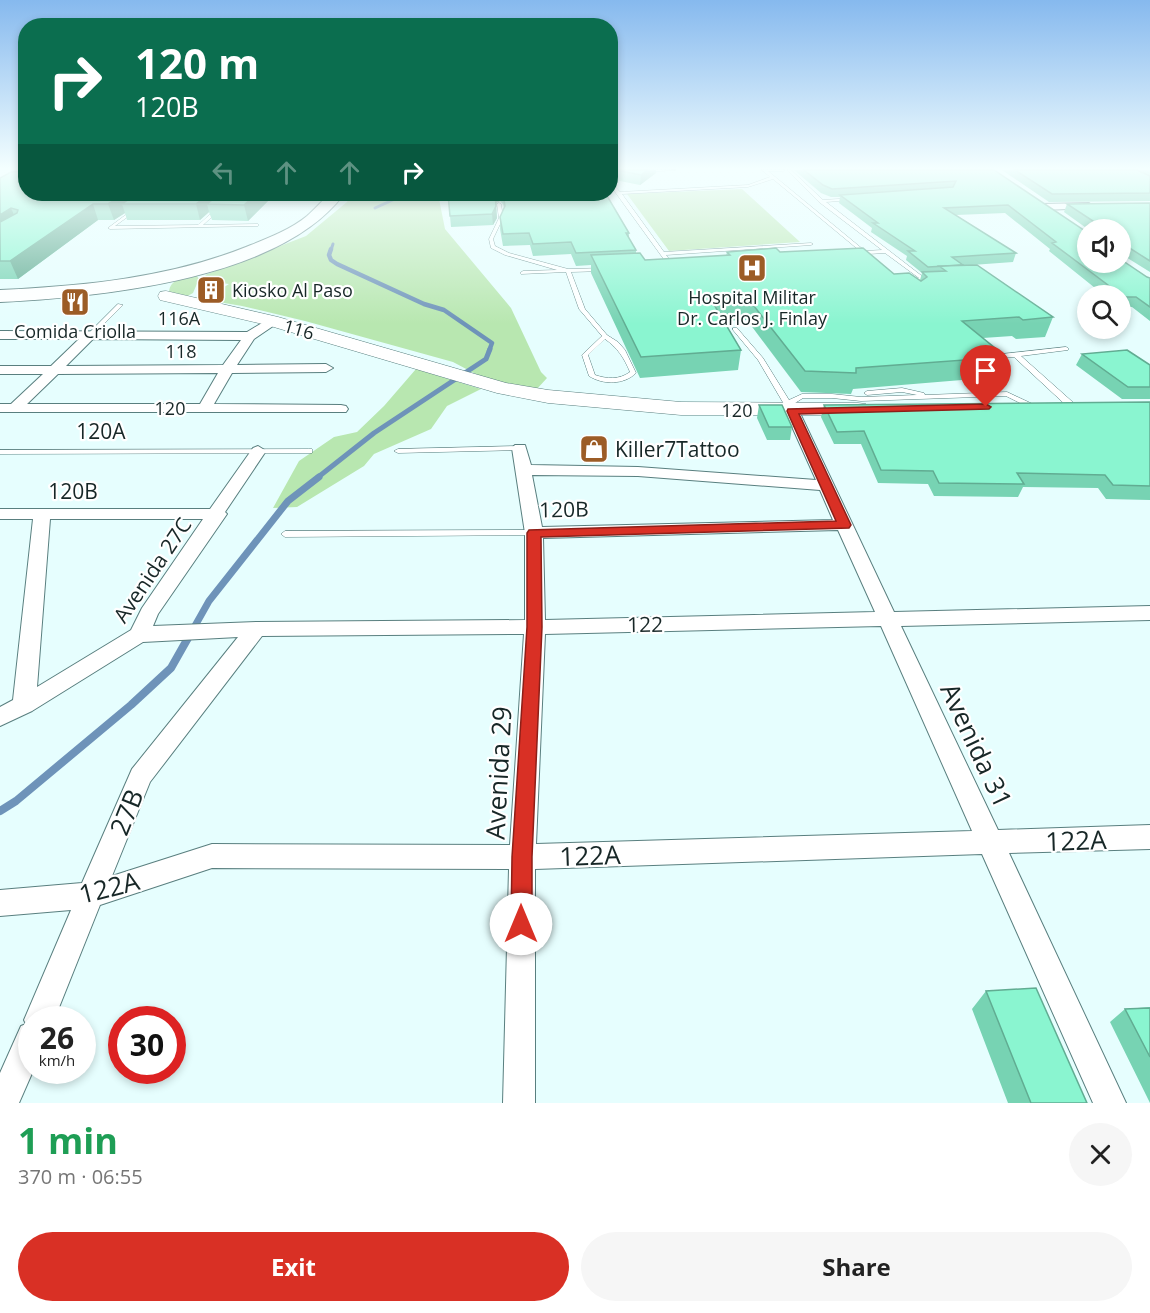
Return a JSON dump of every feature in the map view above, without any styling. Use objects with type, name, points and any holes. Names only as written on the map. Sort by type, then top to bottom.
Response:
[{"type":"main road","points":[[0,289],[84,283],[169,268],[254,243],[293,221]]},
{"type":"main road","points":[[84,283],[111,294],[246,253],[293,232],[309,221]]},
{"type":"main road","points":[[166,296],[156,289],[156,285],[187,271]]},
{"type":"main road","points":[[0,296],[111,294],[166,296]]},
{"type":"street","name":"116","points":[[166,296],[272,321],[504,389]]},
{"type":"street","points":[[205,408],[227,369],[250,336],[272,321]]},
{"type":"street","name":"116A","points":[[0,335],[250,336]]},
{"type":"street","points":[[7,408],[89,336]]},
{"type":"street","name":"118","points":[[0,369],[326,368]]},
{"type":"street","name":"120","points":[[504,389],[590,402],[681,410],[790,407],[1095,407]]},
{"type":"street","name":"Avenida 31","points":[[790,407],[1110,1103]]},
{"type":"street","name":"120","points":[[7,408],[341,409]]},
{"type":"street","name":"Avenida 27C","points":[[24,705],[139,635],[149,613],[218,514],[258,451]]},
{"type":"street","points":[[522,459],[593,468],[674,472],[827,486]]},
{"type":"street","name":"Avenida 29","points":[[519,1103],[522,857],[535,627],[534,533],[522,459]]},
{"type":"street","name":"120B","points":[[0,514],[218,514]]},
{"type":"street","points":[[0,717],[24,705],[42,514]]},
{"type":"street","name":"120B","points":[[534,533],[844,525]]},
{"type":"street","name":"122","points":[[139,635],[256,629],[535,627],[1150,613]]},
{"type":"street","name":"27B","points":[[45,1006],[140,776],[256,629]]},
{"type":"street","name":"122A","points":[[0,903],[92,895],[212,856],[522,857],[991,844],[1150,837]]},
{"type":"street","points":[[3,1103],[18,1069]]},
{"type":"lane","points":[[119,221],[110,228],[256,225]]},
{"type":"lane","points":[[199,226],[204,221]]},
{"type":"lane","points":[[499,221],[491,239],[493,247],[507,254],[568,271]]},
{"type":"lane","points":[[640,221],[670,264]]},
{"type":"lane","points":[[826,221],[873,260]]},
{"type":"lane","points":[[849,221],[924,280]]},
{"type":"lane","points":[[663,254],[811,244]]},
{"type":"lane","points":[[854,253],[887,250]]},
{"type":"lane","points":[[659,265],[678,264]]},
{"type":"lane","points":[[523,273],[614,268]]},
{"type":"lane","points":[[568,271],[582,309],[604,336],[615,342],[627,354],[633,373],[629,377],[609,380],[592,376],[585,355],[604,336]]},
{"type":"lane","points":[[907,280],[934,279]]},
{"type":"lane","points":[[89,336],[111,294]]},
{"type":"lane","points":[[735,329],[761,359],[790,407],[802,396],[861,399],[1007,394],[1035,407]]},
{"type":"lane","points":[[988,358],[1066,349]]},
{"type":"lane","points":[[1016,355],[1072,407]]},
{"type":"lane","name":"120A","points":[[0,452],[309,451]]},
{"type":"lane","points":[[398,451],[522,459]]},
{"type":"lane","name":"120B","points":[[285,534],[534,533]]},
{"type":"green space","points":[[324,221],[443,221],[445,229],[511,308],[541,372],[547,378],[536,390],[504,389],[453,362],[305,321],[195,298],[200,295],[213,294],[229,284],[212,282],[205,275],[306,236]]},
{"type":"green space","points":[[647,221],[778,221],[800,242],[669,251]]},
{"type":"green space","points":[[195,273],[199,279],[193,293],[184,298],[169,292],[175,281]]},
{"type":"green space","points":[[416,369],[481,389],[447,406],[431,429],[374,454],[364,466],[297,507],[273,508],[299,461],[334,437],[357,432],[384,406]]},
{"type":"building","points":[[68,221],[10,261],[0,261],[0,222]]},
{"type":"building","points":[[501,221],[622,221],[636,250],[576,253],[571,242],[533,244],[529,233],[503,234]]},
{"type":"building","points":[[966,221],[1016,253],[952,257],[963,265],[928,267],[908,251],[915,251],[873,223]]},
{"type":"building","points":[[1029,221],[1071,221],[1077,226],[1077,262],[1052,243],[1056,242]]},
{"type":"building","points":[[1131,221],[1150,221],[1150,261],[1131,249]]},
{"type":"building","points":[[776,248],[780,252],[863,248],[894,274],[909,273],[921,281],[927,277],[922,272],[946,271],[939,266],[977,265],[1053,317],[962,321],[1006,357],[856,368],[856,373],[805,371],[750,301],[713,303],[741,350],[641,357],[591,255],[640,253],[645,260],[730,255],[727,252]]},
{"type":"building","points":[[1131,266],[1150,278],[1150,307],[1136,297],[1131,297],[1131,285],[1108,285],[1092,273],[1131,273]]},
{"type":"building","points":[[1127,350],[1150,365],[1150,387],[1128,387],[1082,354]]},
{"type":"building","points":[[1150,402],[1150,486],[1113,485],[1105,475],[1017,473],[1024,484],[939,483],[933,471],[881,470],[864,431],[837,432],[824,405]]},
{"type":"building","points":[[759,405],[782,405],[792,427],[769,427]]},
{"type":"building","points":[[1036,988],[1087,1103],[1031,1103],[986,991]]},
{"type":"building","points":[[1150,1008],[1150,1057],[1125,1009]]},
{"type":"waterway","points":[[331,250],[333,244]]},
{"type":"waterway","points":[[331,249],[329,255],[331,260],[337,264],[424,304],[444,310],[492,343],[489,351]]},
{"type":"waterway","points":[[317,478],[374,433],[486,359],[490,349]]},
{"type":"waterway","points":[[187,640],[209,601],[288,501],[319,477]]},
{"type":"waterway","points":[[0,811],[16,801],[131,705],[171,668],[188,638]]},
{"type":"place","name":"Hospital Militar Dr. Carlos J. Finlay","points":[[752,268]]},
{"type":"place","name":"Kiosko Al Paso","points":[[211,290]]},
{"type":"place","name":"Comida Criolla","points":[[75,302]]},
{"type":"place","name":"Killer7Tattoo","points":[[594,449]]},
{"type":"route","points":[[521,924],[522,857],[535,627],[534,533],[844,525],[792,411],[986,407]]}]
